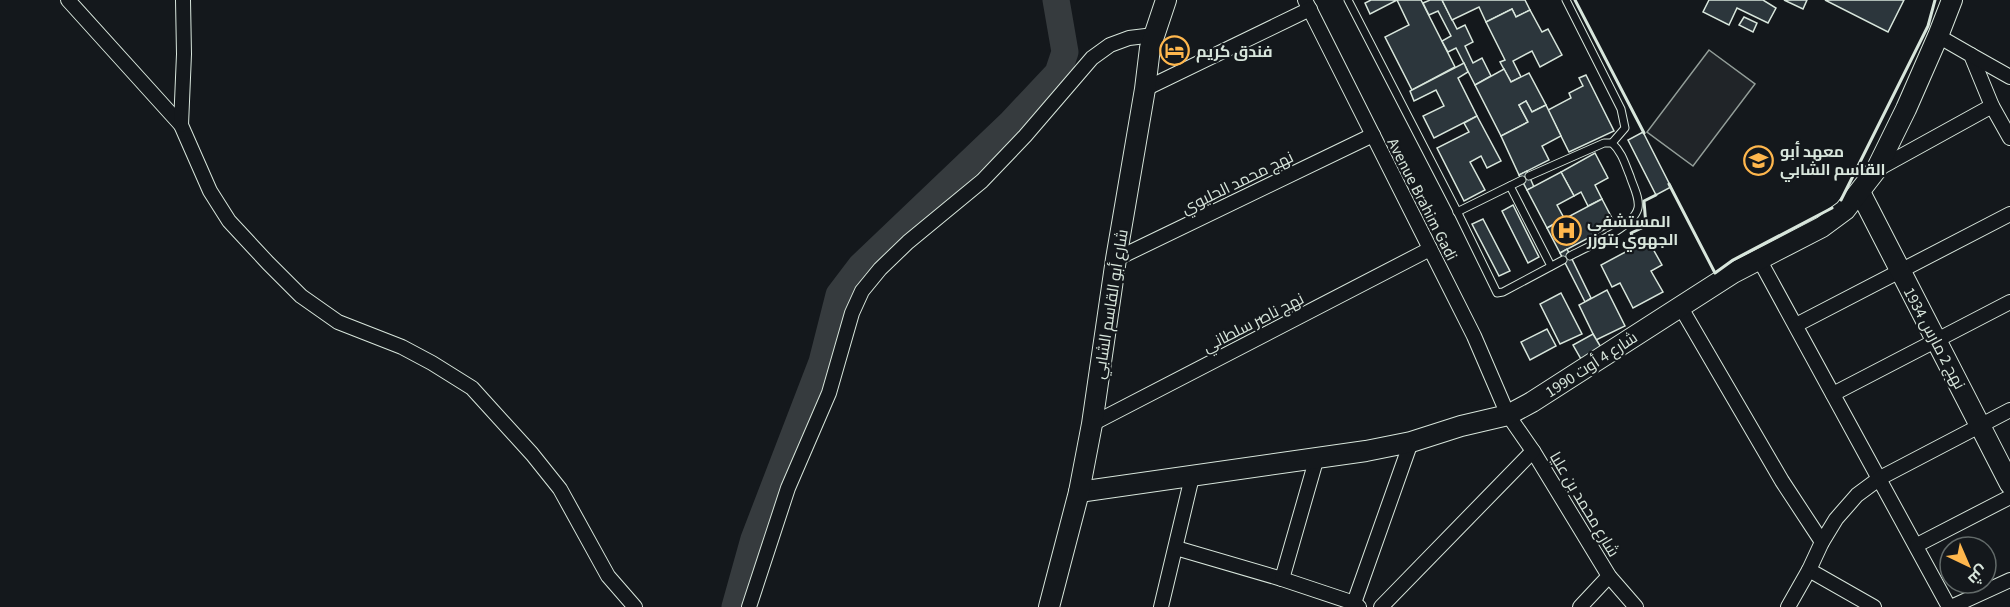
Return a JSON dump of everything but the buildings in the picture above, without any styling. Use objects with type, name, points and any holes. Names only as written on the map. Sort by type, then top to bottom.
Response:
[{"type":"street","points":[[68,0],[181,125],[210,191],[229,221],[301,296],[338,322],[402,346],[472,388],[532,454],[560,489],[608,576],[635,607]]},
{"type":"street","points":[[181,125],[184,93],[183,0]]},
{"type":"street","name":"شارع أبو القاسم الشابي","points":[[1049,607],[1079,492],[1092,424],[1150,48],[1166,0]]},
{"type":"street","name":"شارع 4 أوت 1990","points":[[1079,492],[1366,451],[1411,442],[1461,426],[1508,415],[1558,386],[1680,306],[1759,258],[1828,222],[1845,210],[1876,170],[1906,109],[1952,0]]},
{"type":"street","points":[[1145,89],[1307,5]]},
{"type":"street","name":"Avenue Brahim Gadi","points":[[1307,5],[1474,336],[1508,415]]},
{"type":"street","points":[[749,607],[788,488],[829,393],[852,313],[862,291],[880,269],[908,242],[982,181],[1025,136],[1092,58],[1110,45],[1129,38],[1154,35]]},
{"type":"street","points":[[1938,36],[2010,77]]},
{"type":"street","points":[[1971,55],[1992,106],[2010,138]]},
{"type":"street","points":[[1876,170],[1992,106]]},
{"type":"street","name":"نهج محمد الحليوي","points":[[1116,259],[1372,135]]},
{"type":"street","name":"نهج 2 مارس 1934","points":[[1860,192],[2010,484]]},
{"type":"street","points":[[1796,325],[2010,214]]},
{"type":"street","name":"نهج ناصر سلطاني","points":[[1092,424],[1430,249]]},
{"type":"street","points":[[1759,258],[1950,607],[2010,580]]},
{"type":"street","points":[[1833,394],[2010,302]]},
{"type":"street","points":[[1680,306],[1782,481],[1822,542]]},
{"type":"street","points":[[1788,607],[1836,519],[1857,495],[1880,478],[2010,410]]},
{"type":"street","name":"شارع محمد بن عليا","points":[[1508,415],[1533,451],[1609,576],[1636,607]]},
{"type":"street","points":[[1176,548],[1282,579],[1356,605],[1411,442]]},
{"type":"street","points":[[1381,607],[1533,451]]},
{"type":"street","points":[[1282,579],[1317,457]]},
{"type":"street","points":[[1161,607],[1192,477]]},
{"type":"street","points":[[1917,545],[2010,497]]},
{"type":"street","points":[[1809,570],[1874,607]]},
{"type":"street","points":[[1580,607],[1609,576]]},
{"type":"lane","points":[[1348,0],[1497,293],[1503,292],[1610,234],[1630,221],[1638,207],[1638,199],[1622,154],[1612,143],[1604,143],[1529,176]]},
{"type":"lane","points":[[1566,0],[1621,109],[1625,128],[1612,143]]},
{"type":"lane","points":[[1457,212],[1522,180]]},
{"type":"lane","points":[[1510,186],[1551,266]]},
{"type":"shaded area","points":[[1709,50],[1755,84],[1693,166],[1647,132]]},
{"type":"waterway","points":[[735,607],[754,539],[822,362],[839,295],[861,266],[1011,123],[1058,73],[1065,52],[1056,0]]},
{"type":"wall","points":[[1575,0],[1644,133]]},
{"type":"wall","points":[[1841,200],[1928,26],[1935,0]]},
{"type":"wall","points":[[1669,184],[1715,273],[1733,260],[1832,208]]},
{"type":"wall","points":[[1636,246],[1631,233],[1646,226],[1644,201],[1656,195]]},
{"type":"place","name":"فندق كريم","points":[[1175,51]]},
{"type":"place","name":"معهد أبو القاسم الشابي","points":[[1759,160]]},
{"type":"place","name":"المستشفى الجهوي بتوزر","points":[[1566,230]]}]
